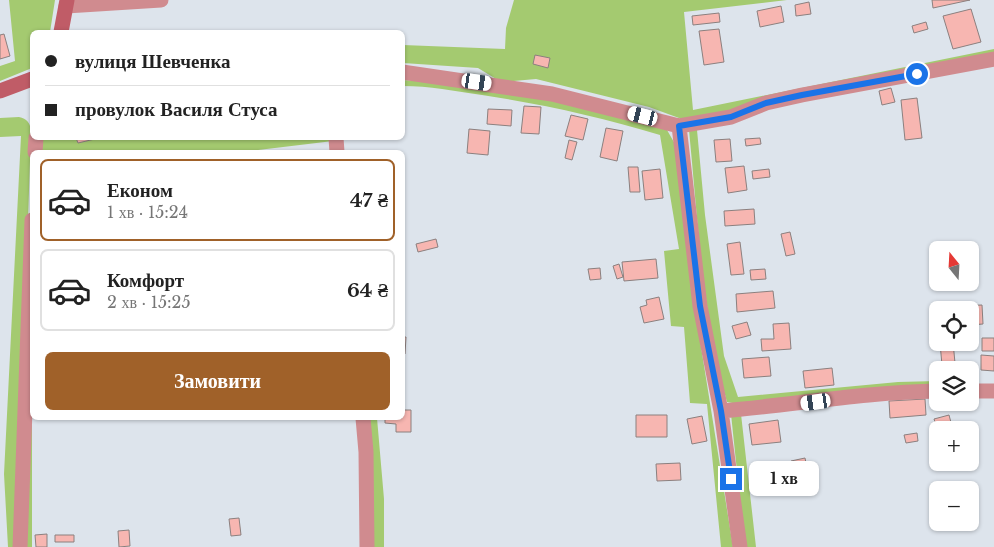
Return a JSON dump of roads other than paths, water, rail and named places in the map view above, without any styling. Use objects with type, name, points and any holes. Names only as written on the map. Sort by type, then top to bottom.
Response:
[{"type":"street","points":[[61,30],[66,3],[160,0]]},
{"type":"street","points":[[405,72],[552,94],[679,126],[731,117],[766,103],[802,95],[994,59]]},
{"type":"street","points":[[0,91],[30,80]]},
{"type":"street","points":[[679,126],[700,306],[721,411],[740,547]]},
{"type":"street","points":[[20,547],[30,274]]},
{"type":"street","points":[[721,411],[796,404],[895,391],[929,391]]},
{"type":"street","points":[[979,391],[994,391]]},
{"type":"street","points":[[363,420],[366,452],[367,547]]}]
